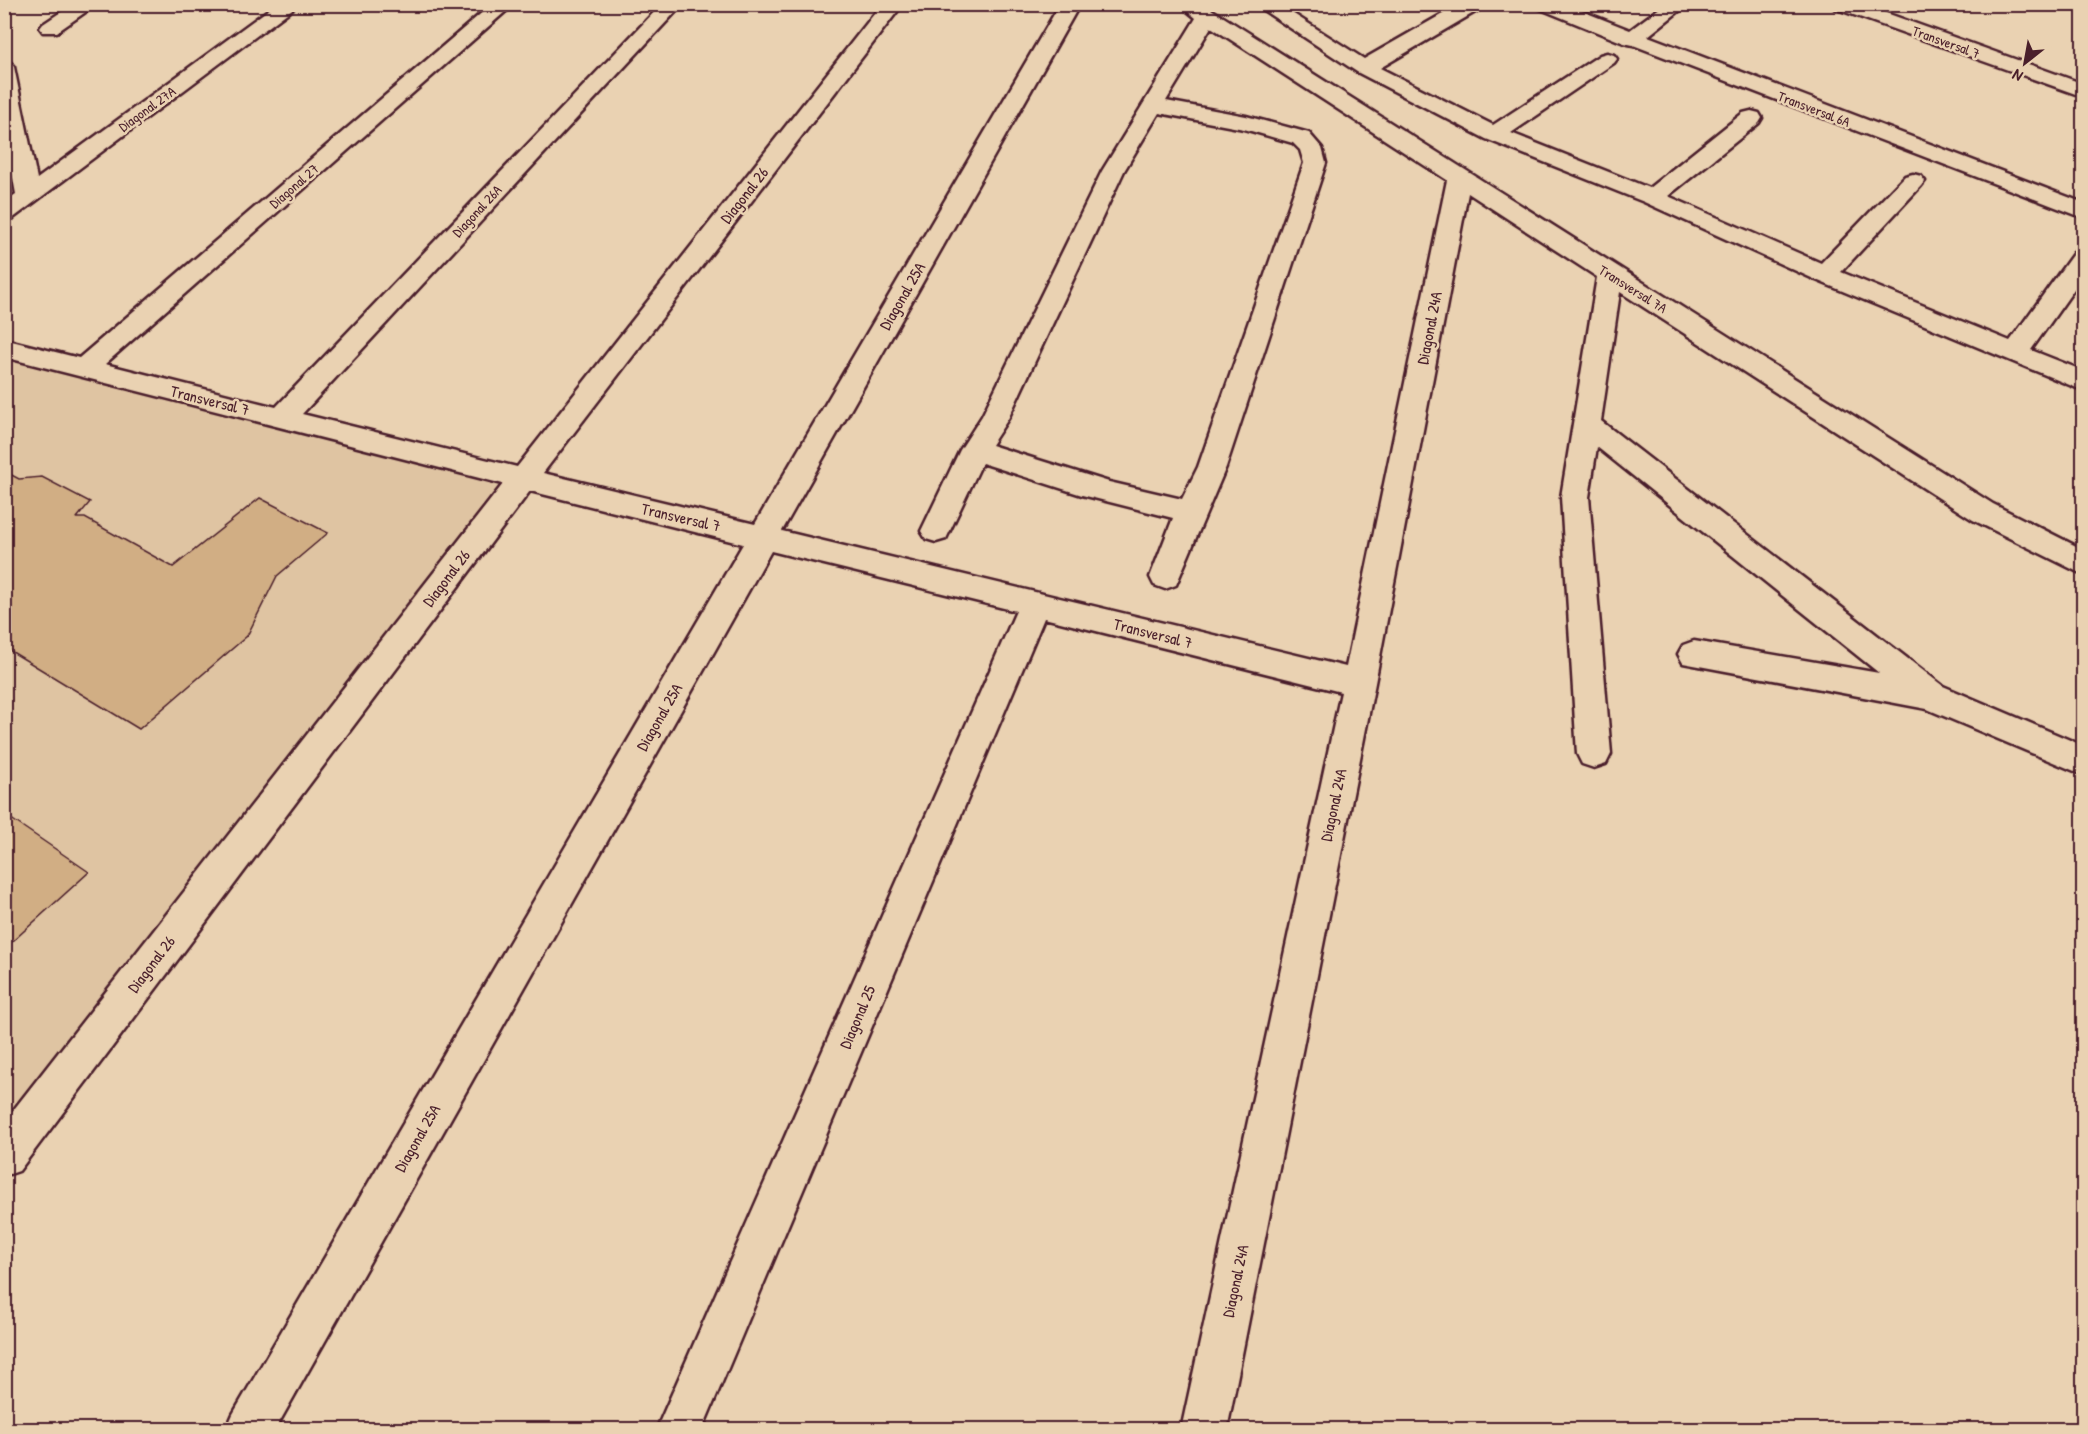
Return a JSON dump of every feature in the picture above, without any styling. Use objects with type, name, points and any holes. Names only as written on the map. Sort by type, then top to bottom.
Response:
[{"type":"street","points":[[50,28],[87,4]]},
{"type":"street","name":"Diagonal 27A","points":[[4,214],[289,4]]},
{"type":"street","name":"Diagonal 27","points":[[84,368],[504,4]]},
{"type":"street","name":"Diagonal 26A","points":[[282,418],[673,4]]},
{"type":"street","name":"Diagonal 26","points":[[4,1156],[523,479],[892,4]]},
{"type":"street","name":"Diagonal 25A","points":[[249,1430],[1070,4]]},
{"type":"street","points":[[1264,4],[1364,68],[1494,134],[1652,197],[2084,382]]},
{"type":"street","points":[[1364,68],[1475,4]]},
{"type":"street","name":"Transversal 6A","points":[[1545,4],[1631,39],[2084,211]]},
{"type":"street","points":[[1631,39],[1678,4]]},
{"type":"street","name":"Transversal 7","points":[[1841,4],[2084,91]]},
{"type":"street","points":[[936,531],[974,450],[994,419],[1113,171],[1152,105],[1198,11]]},
{"type":"street","name":"Transversal 7A","points":[[1198,11],[1983,512],[2084,564]]},
{"type":"street","points":[[1494,134],[1607,59]]},
{"type":"street","points":[[4,67],[28,195]]},
{"type":"street","points":[[1152,105],[1246,123],[1301,138],[1311,148],[1315,162],[1212,467],[1191,511],[1165,577]]},
{"type":"street","points":[[1652,197],[1751,118]]},
{"type":"street","name":"Diagonal 24A","points":[[1204,1430],[1359,683],[1459,179]]},
{"type":"street","points":[[1825,273],[1913,181]]},
{"type":"street","points":[[2015,354],[2084,256]]},
{"type":"street","points":[[1594,754],[1575,497],[1610,275]]},
{"type":"street","name":"Transversal 7","points":[[4,348],[523,479],[1359,683]]},
{"type":"street","points":[[1587,425],[1930,696]]},
{"type":"street","points":[[974,450],[1037,471],[1166,507],[1191,511]]},
{"type":"street","name":"Diagonal 25","points":[[679,1430],[1035,604]]},
{"type":"street","points":[[1694,654],[1930,696],[2084,760]]},
{"type":"shaded area","points":[[5,348],[523,479],[5,1156]]},
{"type":"building","points":[[4,471],[19,479],[42,477],[90,502],[77,518],[85,518],[173,567],[260,498],[328,533],[277,576],[247,636],[139,729],[4,647]]},
{"type":"building","points":[[4,814],[89,872],[4,949]]}]
